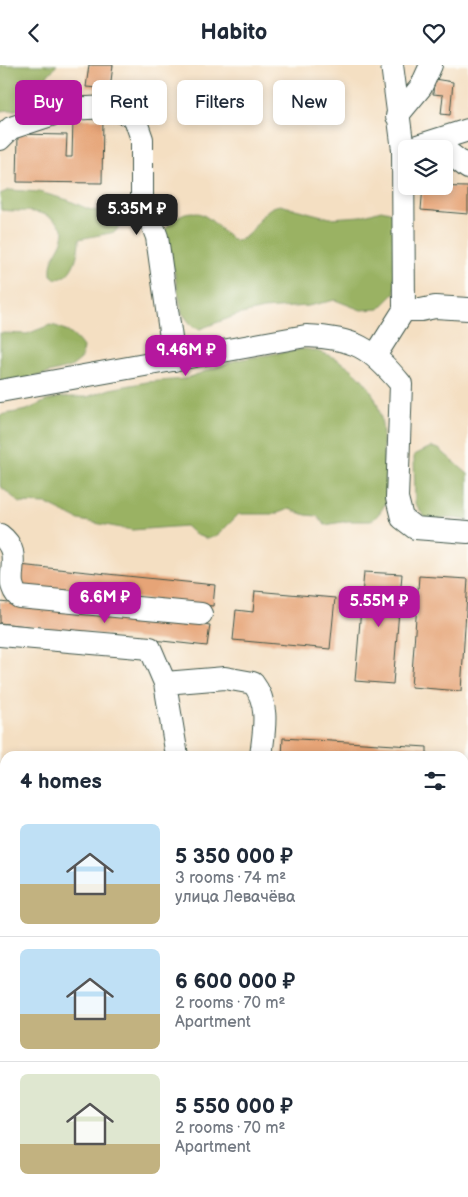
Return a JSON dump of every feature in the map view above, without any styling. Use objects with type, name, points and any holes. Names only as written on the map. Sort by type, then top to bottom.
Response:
[{"type":"street","points":[[392,65],[397,116],[404,140]]},
{"type":"street","points":[[397,116],[421,87],[431,65]]},
{"type":"street","points":[[0,139],[11,128],[70,109],[107,107],[134,116],[142,139],[142,198],[157,237],[174,360]]},
{"type":"street","points":[[450,140],[468,130]]},
{"type":"street","points":[[453,156],[468,168]]},
{"type":"street","points":[[375,356],[404,310],[405,195]]},
{"type":"street","points":[[404,310],[422,310],[435,307],[468,309]]},
{"type":"street","points":[[0,391],[306,336],[346,339],[375,356],[400,384],[397,498],[402,518],[415,528],[468,532]]},
{"type":"street","points":[[0,535],[8,541],[12,559],[8,585],[11,591],[19,597],[201,614]]},
{"type":"street","points":[[0,635],[150,648],[165,683],[176,751]]},
{"type":"street","points":[[165,683],[225,678],[252,683],[260,692],[266,713],[262,751]]},
{"type":"green space","points":[[0,65],[57,65],[43,80],[15,80],[15,110],[0,111]]},
{"type":"green space","points":[[9,190],[39,192],[68,200],[88,209],[111,214],[122,223],[115,232],[79,239],[78,251],[71,270],[62,278],[56,279],[51,275],[52,261],[64,231],[58,223],[44,214],[28,211],[1,210],[0,194]]},
{"type":"green space","points":[[280,205],[330,218],[361,216],[381,210],[390,212],[396,220],[395,293],[379,309],[361,310],[335,300],[308,306],[263,309],[237,315],[200,329],[193,327],[182,313],[174,270],[161,237],[164,231],[178,216],[191,212],[205,216],[227,236],[236,241],[250,233],[266,211]]},
{"type":"green space","points":[[50,325],[64,329],[77,339],[83,347],[81,359],[71,367],[0,386],[0,333],[27,334]]},
{"type":"green space","points":[[303,349],[315,351],[339,360],[360,377],[375,398],[382,423],[384,465],[388,479],[388,493],[383,508],[371,521],[348,521],[325,525],[317,516],[306,515],[289,509],[275,514],[239,514],[219,534],[208,539],[196,535],[186,526],[132,530],[79,520],[47,504],[20,503],[0,486],[0,415],[27,410],[46,401],[62,397],[87,397],[110,389],[147,382],[185,379],[236,360]]},
{"type":"green space","points":[[431,447],[439,449],[468,474],[468,521],[425,518],[415,503],[414,455]]},
{"type":"building","points":[[89,65],[113,65],[111,80],[92,80],[92,88],[86,87]]},
{"type":"building","points":[[434,79],[453,82],[450,115],[441,114],[443,95],[433,94]]},
{"type":"building","points":[[82,119],[92,119],[92,125],[103,125],[102,183],[17,182],[18,134],[67,135],[66,157],[72,157],[73,125],[82,125]]},
{"type":"building","points":[[453,187],[468,187],[468,214],[421,210],[422,195],[453,195]]},
{"type":"building","points":[[19,565],[215,585],[213,606],[17,586]]},
{"type":"building","points":[[364,572],[402,574],[393,684],[355,681]]},
{"type":"building","points":[[419,576],[468,579],[461,691],[411,687]]},
{"type":"building","points":[[255,591],[335,598],[330,649],[233,640],[236,610],[253,612]]},
{"type":"building","points":[[0,602],[210,625],[207,646],[0,623]]},
{"type":"building","points":[[283,738],[427,747],[427,751],[282,751]]}]
